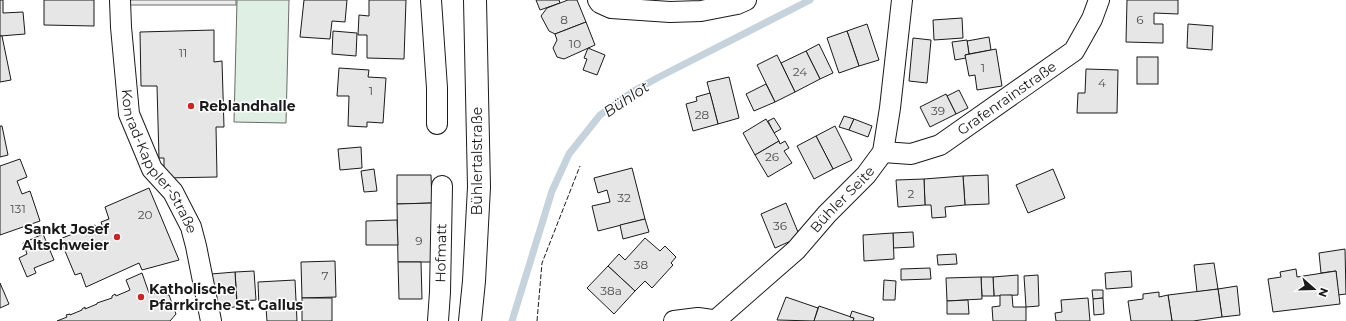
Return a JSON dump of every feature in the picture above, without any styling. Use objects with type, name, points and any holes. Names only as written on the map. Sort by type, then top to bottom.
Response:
[{"type":"main road","name":"Bühlertalstraße","points":[[470,321],[474,281],[479,187],[475,0]]},
{"type":"street","name":"Konrad-Kappler-Straße","points":[[120,0],[120,27],[129,114],[152,170],[173,192],[191,227],[211,321]]},
{"type":"street","points":[[432,0],[437,88],[437,124]]},
{"type":"street","points":[[598,0],[600,3],[611,8],[670,12],[701,11],[737,4],[746,0]]},
{"type":"street","name":"Bühler Seite","points":[[674,321],[698,318],[717,320],[796,250],[827,214],[866,175],[883,152],[890,108],[902,0]]},
{"type":"street","name":"Grafenrainstraße","points":[[883,152],[911,154],[940,145],[1074,51],[1092,19],[1099,0]]},
{"type":"street","name":"Hofmatt","points":[[438,321],[442,186]]},
{"type":"green space","points":[[237,0],[289,0],[286,123],[234,122]]},
{"type":"shaded area","points":[[130,0],[236,0],[236,5],[130,5]]},
{"type":"building","points":[[0,0],[3,0],[3,13],[23,12],[25,34],[0,36]]},
{"type":"building","points":[[44,0],[94,0],[94,26],[44,25]]},
{"type":"building","points":[[304,0],[347,0],[345,22],[332,21],[330,39],[300,37]]},
{"type":"building","points":[[369,0],[406,0],[404,59],[367,58],[367,35],[358,35],[359,15],[369,16]]},
{"type":"building","points":[[536,0],[559,0],[560,3],[540,10]]},
{"type":"building","points":[[568,0],[577,0],[586,22],[555,34],[549,31],[541,16],[547,8]]},
{"type":"building","points":[[1127,0],[1178,0],[1178,14],[1154,13],[1154,24],[1163,24],[1163,43],[1126,42]]},
{"type":"building","points":[[962,18],[963,38],[934,40],[933,20]]},
{"type":"building","points":[[586,22],[595,45],[564,59],[557,57],[553,48],[557,40],[555,34]]},
{"type":"building","points":[[867,24],[879,60],[859,66],[847,31]]},
{"type":"building","points":[[1188,24],[1213,26],[1212,50],[1187,48]]},
{"type":"building","name":"Reblandhalle","points":[[214,30],[214,62],[222,61],[224,127],[216,127],[217,177],[164,178],[164,158],[159,158],[157,86],[141,86],[140,32]]},
{"type":"building","points":[[333,31],[357,33],[356,56],[332,54]]},
{"type":"building","points":[[847,31],[859,66],[839,73],[827,38]]},
{"type":"building","points":[[0,36],[2,36],[11,80],[0,82]]},
{"type":"building","points":[[989,37],[991,50],[969,54],[967,41]]},
{"type":"building","points":[[913,38],[931,40],[927,83],[909,81]]},
{"type":"building","points":[[967,40],[969,54],[965,55],[966,58],[955,60],[952,42]]},
{"type":"building","points":[[819,44],[833,73],[820,79],[806,51]]},
{"type":"building","points":[[588,48],[605,55],[597,75],[583,70],[587,59],[584,58]]},
{"type":"building","points":[[996,49],[1002,86],[977,90],[975,75],[969,76],[965,55]]},
{"type":"building","points":[[806,51],[820,79],[795,92],[781,63]]},
{"type":"building","points":[[777,55],[795,92],[775,102],[757,65]]},
{"type":"building","points":[[1137,57],[1158,57],[1158,84],[1137,84]]},
{"type":"building","points":[[339,68],[369,70],[368,77],[386,78],[383,123],[367,122],[367,127],[348,126],[349,96],[337,96]]},
{"type":"building","points":[[1086,69],[1118,70],[1117,113],[1077,113],[1078,93],[1085,93]]},
{"type":"building","points":[[729,77],[739,118],[718,124],[707,82]]},
{"type":"building","points":[[766,84],[775,102],[754,111],[746,94]]},
{"type":"building","points":[[959,90],[968,108],[956,114],[947,96]]},
{"type":"building","points":[[710,93],[718,124],[693,131],[686,104],[697,101],[696,97]]},
{"type":"building","points":[[946,94],[956,114],[930,127],[920,107]]},
{"type":"building","points":[[844,116],[854,119],[849,130],[839,127]]},
{"type":"building","points":[[774,118],[781,129],[774,133],[768,121]]},
{"type":"building","points":[[766,119],[779,141],[755,155],[743,133]]},
{"type":"building","points":[[854,119],[872,126],[868,137],[849,130]]},
{"type":"building","points":[[0,126],[2,126],[8,155],[0,157]]},
{"type":"building","points":[[835,126],[852,160],[833,169],[816,136]]},
{"type":"building","points":[[816,136],[833,169],[814,179],[797,146]]},
{"type":"building","points":[[779,141],[780,144],[785,141],[789,148],[784,151],[792,163],[768,177],[755,155]]},
{"type":"building","points":[[361,147],[362,168],[340,170],[338,149]]},
{"type":"building","points":[[20,159],[27,177],[17,181],[22,194],[30,191],[40,221],[0,235],[0,166]]},
{"type":"building","points":[[632,168],[645,219],[598,231],[592,206],[610,202],[607,190],[598,193],[594,178]]},
{"type":"building","points":[[374,169],[377,191],[364,192],[361,171]]},
{"type":"building","points":[[1053,169],[1065,198],[1028,213],[1016,185]]},
{"type":"building","points":[[397,175],[431,175],[432,203],[397,204]]},
{"type":"building","points":[[988,175],[989,204],[965,205],[963,176]]},
{"type":"building","points":[[963,176],[965,205],[945,207],[946,217],[932,218],[931,205],[925,205],[924,179]]},
{"type":"building","points":[[924,179],[925,205],[898,207],[896,180]]},
{"type":"building","name":"Sankt Josef Altschweier","points":[[149,188],[179,260],[142,270],[139,263],[86,287],[81,273],[75,275],[60,239],[95,225],[99,235],[105,233],[101,222],[109,219],[105,207]]},
{"type":"building","points":[[432,203],[433,262],[398,262],[397,204]]},
{"type":"building","points":[[786,203],[800,237],[775,248],[761,214]]},
{"type":"building","points":[[645,219],[649,232],[623,239],[620,225]]},
{"type":"building","points":[[397,220],[398,245],[366,245],[366,221]]},
{"type":"building","points":[[913,232],[914,247],[893,248],[893,233]]},
{"type":"building","points":[[893,233],[894,259],[864,261],[863,235]]},
{"type":"building","points":[[43,234],[54,260],[34,268],[36,273],[27,277],[19,258],[27,254],[23,243]]},
{"type":"building","points":[[645,238],[660,251],[665,246],[676,257],[671,263],[673,265],[652,288],[645,281],[635,291],[608,266],[619,254],[625,260]]},
{"type":"building","points":[[1345,249],[1346,294],[1338,295],[1336,271],[1321,273],[1319,253]]},
{"type":"building","points":[[956,254],[957,264],[938,265],[937,255]]},
{"type":"building","points":[[335,261],[336,297],[302,298],[301,262]]},
{"type":"building","points":[[398,262],[421,262],[422,299],[399,299]]},
{"type":"building","points":[[1214,263],[1218,289],[1197,292],[1194,265]]},
{"type":"building","points":[[608,266],[635,291],[614,314],[587,288]]},
{"type":"building","points":[[930,268],[931,279],[901,280],[901,269]]},
{"type":"building","points":[[1296,269],[1297,277],[1336,271],[1340,304],[1273,312],[1268,279],[1281,277],[1280,272]]},
{"type":"building","points":[[254,271],[256,300],[237,301],[235,272]]},
{"type":"building","points":[[1131,271],[1132,287],[1106,289],[1105,273]]},
{"type":"building","points":[[235,272],[237,307],[213,308],[211,274]]},
{"type":"building","name":"Katholische Pfarrkirche St. Gallus","points":[[142,273],[149,293],[169,295],[176,314],[170,321],[57,321],[67,317],[66,315],[82,310],[85,307],[85,309],[112,298],[115,294],[116,296],[130,290],[126,280]]},
{"type":"building","points":[[1018,275],[1018,295],[994,296],[993,277]]},
{"type":"building","points":[[1038,275],[1039,306],[1026,307],[1024,276]]},
{"type":"building","points":[[981,277],[993,277],[994,296],[982,296]]},
{"type":"building","points":[[981,277],[982,299],[947,301],[946,278]]},
{"type":"building","points":[[295,280],[297,321],[267,321],[266,308],[259,308],[258,282]]},
{"type":"building","points":[[884,280],[896,281],[895,300],[883,300]]},
{"type":"building","points":[[0,283],[9,304],[0,308]]},
{"type":"building","points":[[1237,286],[1240,315],[1222,317],[1218,289]]},
{"type":"building","points":[[1218,289],[1222,317],[1193,321],[1172,321],[1168,295]]},
{"type":"building","points":[[1092,290],[1103,290],[1103,298],[1093,299]]},
{"type":"building","points":[[1159,292],[1159,297],[1168,295],[1172,321],[1131,321],[1128,301],[1143,299],[1143,294]]},
{"type":"building","points":[[1000,295],[1012,295],[1013,307],[1026,307],[1026,321],[993,321],[992,307],[1000,306]]},
{"type":"building","points":[[786,297],[818,308],[814,321],[777,320]]},
{"type":"building","points":[[302,298],[332,298],[332,321],[302,321]]},
{"type":"building","points":[[1088,298],[1090,321],[1056,321],[1055,313],[1062,312],[1061,300]]},
{"type":"building","points":[[1103,298],[1104,314],[1094,315],[1093,299]]},
{"type":"building","points":[[968,300],[969,314],[947,314],[947,301]]},
{"type":"building","points":[[819,306],[854,318],[853,321],[814,321]]},
{"type":"building","points":[[852,311],[874,318],[873,321],[853,321],[854,318],[850,317]]},
{"type":"waterway","name":"Bühlot","points":[[512,321],[552,191],[569,154],[600,115],[632,92],[659,77],[810,0]]},
{"type":"fence","points":[[537,321],[542,263],[580,166]]},
{"type":"place","name":"Reblandhalle","points":[[191,106]]},
{"type":"place","name":"Sankt Josef Altschweier","points":[[117,237]]},
{"type":"place","name":"Katholische Pfarrkirche St. Gallus","points":[[141,297]]}]
